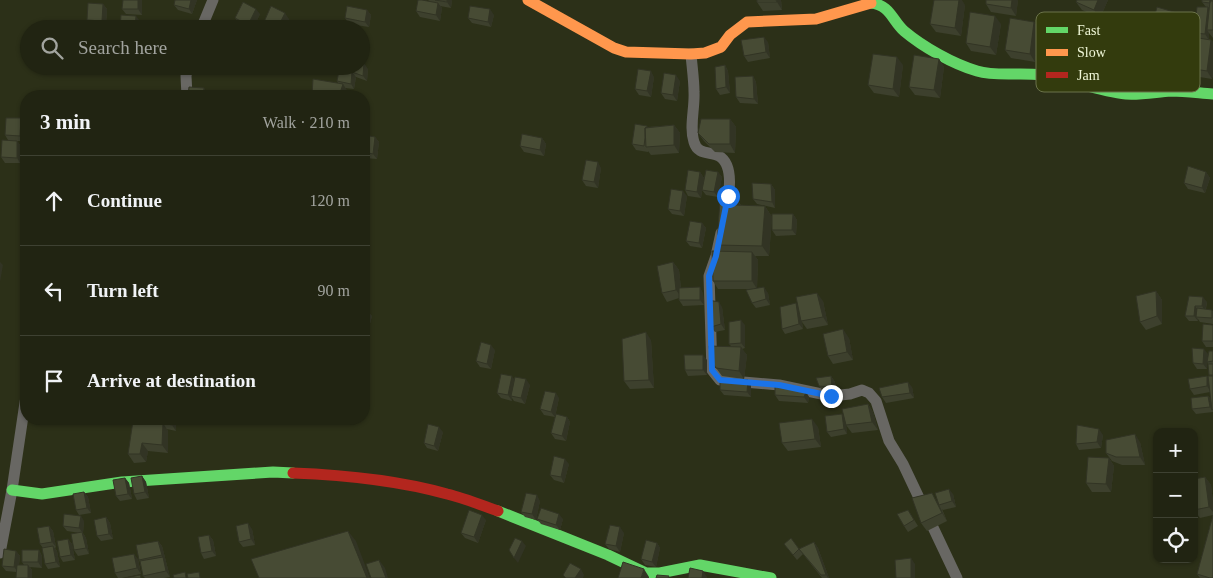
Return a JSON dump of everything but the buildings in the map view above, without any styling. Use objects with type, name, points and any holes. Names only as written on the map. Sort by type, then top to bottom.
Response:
[{"type":"street","points":[[205,20],[214,0]]},
{"type":"street","points":[[528,0],[614,48],[626,52],[691,54],[705,53],[721,47],[730,35],[747,22],[816,19],[878,2],[903,30],[933,51],[953,61],[978,71],[1036,75]]},
{"type":"street","points":[[691,54],[694,93],[694,142],[697,149],[706,154],[720,156],[727,165],[730,182],[716,256],[709,276],[712,370],[720,380],[779,385],[831,396],[850,394],[862,390],[869,393],[876,401],[889,441],[903,464],[956,578]]},
{"type":"street","points":[[186,75],[187,90]]},
{"type":"street","points":[[1112,92],[1142,94],[1163,92]]},
{"type":"street","points":[[1186,92],[1213,94]]},
{"type":"street","points":[[0,553],[22,425]]},
{"type":"street","points":[[12,490],[42,494],[122,482],[274,472],[335,475],[404,484],[448,494],[506,514],[608,555],[646,573],[700,565],[771,578]]},
{"type":"traffic: fast","points":[[871,3],[887,10],[904,31],[929,49],[958,64],[992,74],[1036,75]]},
{"type":"traffic: fast","points":[[1116,92],[1126,94],[1162,92]]},
{"type":"traffic: fast","points":[[1187,92],[1213,94]]},
{"type":"traffic: fast","points":[[12,490],[42,494],[122,482],[273,472],[293,473]]},
{"type":"traffic: fast","points":[[498,511],[608,555],[646,573],[660,573],[700,565],[771,578]]},
{"type":"traffic: slow","points":[[528,0],[614,48],[626,52],[691,54],[705,53],[721,47],[730,35],[747,22],[816,19],[871,3]]},
{"type":"traffic: jam","points":[[293,473],[332,475],[409,485],[453,496],[498,511]]},
{"type":"route","points":[[728,196],[716,256],[709,276],[712,370],[720,380],[779,385],[831,396]]}]
